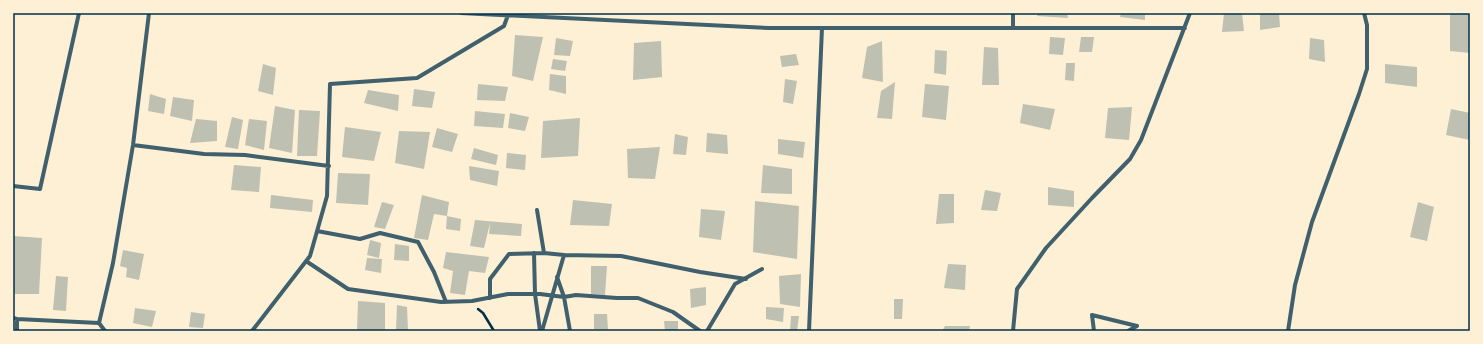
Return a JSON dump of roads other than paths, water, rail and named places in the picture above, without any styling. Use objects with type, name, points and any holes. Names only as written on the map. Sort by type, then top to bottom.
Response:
[{"type":"street","points":[[13,186],[40,189],[79,13]]},
{"type":"street","points":[[99,323],[113,263],[133,145],[149,13]]},
{"type":"street","points":[[461,13],[769,28],[1185,28]]},
{"type":"street","points":[[1013,13],[1013,28]]},
{"type":"street","points":[[1013,331],[1017,290],[1046,248],[1130,159],[1141,140],[1190,13]]},
{"type":"street","points":[[1288,331],[1295,285],[1312,222],[1367,69],[1367,25],[1364,13]]},
{"type":"street","points":[[252,331],[310,256],[328,196],[330,84],[417,78],[504,26],[508,15]]},
{"type":"street","points":[[809,331],[822,28]]},
{"type":"street","points":[[133,145],[204,154],[245,155],[329,166]]},
{"type":"street","points":[[537,210],[544,253]]},
{"type":"street","points":[[317,231],[360,239],[380,233],[418,242],[434,272],[446,302]]},
{"type":"street","points":[[534,253],[535,294],[541,331]]},
{"type":"street","points":[[490,298],[490,279],[509,254],[544,253],[564,255],[621,256],[700,272],[746,279]]},
{"type":"street","points":[[541,331],[564,255]]},
{"type":"street","points":[[306,261],[348,289],[446,302],[468,301],[508,294],[535,294],[564,297],[576,295],[638,298],[673,312],[700,331]]},
{"type":"street","points":[[707,331],[736,284],[762,270]]},
{"type":"street","points":[[557,276],[564,297],[570,331]]},
{"type":"street","points":[[1094,331],[1092,315],[1137,326],[1128,331]]},
{"type":"street","points":[[17,331],[15,319],[99,323]]},
{"type":"street","points":[[99,323],[105,331]]}]
